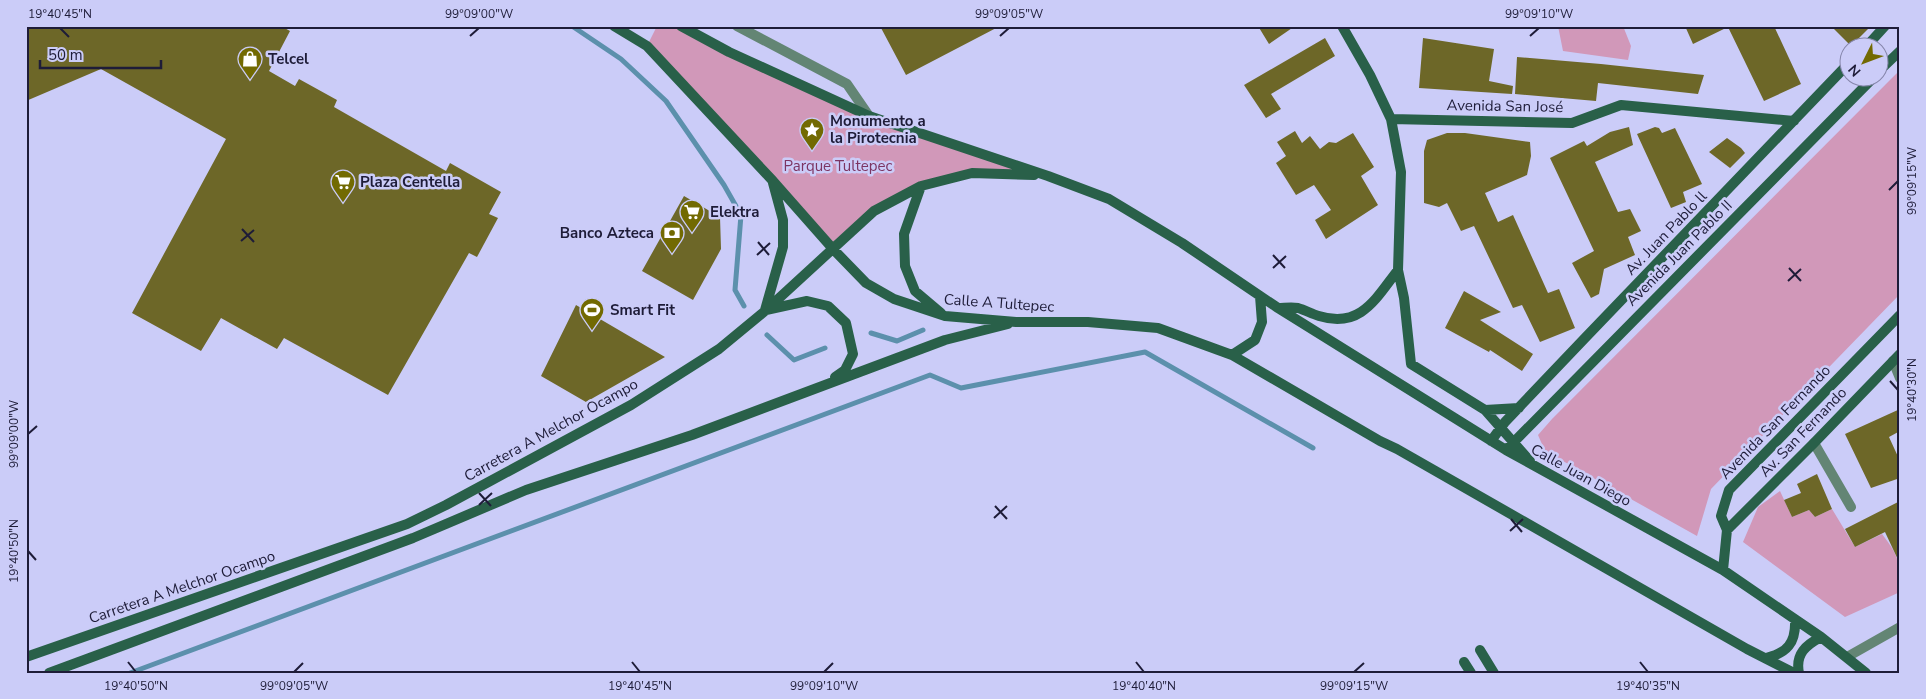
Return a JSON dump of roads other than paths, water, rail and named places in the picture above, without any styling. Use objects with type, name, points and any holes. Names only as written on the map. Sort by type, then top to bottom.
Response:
[{"type":"main road","name":"Calle A Tultepec","points":[[614,26],[647,46],[866,283],[894,299],[945,316],[1016,322],[1088,322],[1158,328],[1232,355],[1380,441],[1398,449],[1766,658]]},
{"type":"main road","points":[[681,26],[729,52],[868,116],[1048,176],[1109,199],[1182,243],[1278,308],[1297,308],[1339,320],[1353,317],[1366,310],[1398,270]]},
{"type":"main road","points":[[1342,26],[1370,75],[1391,119],[1401,172],[1398,270],[1404,298],[1411,364],[1485,410],[1503,425],[1513,442],[1534,466]]},
{"type":"main road","points":[[1874,38],[1885,26]]},
{"type":"main road","points":[[1888,62],[1900,50]]},
{"type":"main road","name":"Av. Juan Pablo ll","points":[[1491,441],[1519,408],[1838,75]]},
{"type":"main road","name":"Avenida Juan Pablo II","points":[[1506,450],[1863,88]]},
{"type":"main road","name":"Avenida San José","points":[[1391,119],[1572,123],[1621,105],[1794,121]]},
{"type":"main road","name":"Carretera A Melchor Ocampo","points":[[26,657],[407,524],[446,505],[631,406],[719,348],[765,311],[874,212],[921,186],[972,172],[1048,176]]},
{"type":"main road","points":[[773,181],[783,220],[783,247],[765,311],[807,301],[828,306],[846,323],[853,354],[845,370],[820,387]]},
{"type":"main road","points":[[921,186],[904,234],[905,266],[915,291],[945,316]]},
{"type":"main road","points":[[1232,355],[1255,340],[1262,322],[1260,296]]},
{"type":"main road","name":"Calle Juan Diego","points":[[1278,308],[1506,450],[1723,570],[1821,637],[1866,673]]},
{"type":"main road","name":"Avenida San Fernando","points":[[1723,570],[1727,530],[1721,516],[1729,490],[1900,315]]},
{"type":"main road","points":[[49,673],[413,538],[526,490],[692,435],[946,340],[1016,322]]},
{"type":"main road","name":"Av. San Fernando","points":[[1727,530],[1896,357]]},
{"type":"main road","points":[[1485,410],[1519,408]]},
{"type":"main road","points":[[1766,658],[1780,655],[1790,644],[1796,632],[1795,620]]},
{"type":"main road","points":[[1799,673],[1797,663],[1801,652],[1809,644],[1821,637]]},
{"type":"main road","points":[[1480,650],[1494,673]]},
{"type":"main road","points":[[1766,658],[1794,673]]},
{"type":"main road","points":[[1464,662],[1471,673]]},
{"type":"street","points":[[737,26],[847,84],[868,116]]},
{"type":"street","points":[[1896,357],[1900,378]]},
{"type":"street","points":[[1814,443],[1851,507]]},
{"type":"street","points":[[1847,658],[1900,627]]},
{"type":"waterway","points":[[572,26],[621,59],[666,101],[724,185],[741,215],[735,290],[744,306]]},
{"type":"waterway","points":[[871,333],[897,341],[923,330]]},
{"type":"waterway","points":[[767,335],[794,360],[825,348]]},
{"type":"waterway","points":[[130,673],[930,375],[961,388],[1145,352],[1313,448]]},
{"type":"place","name":"Telcel","points":[[250,80]]},
{"type":"place","name":"Monumento a la Pirotecnia","points":[[812,151]]},
{"type":"place","name":"Plaza Centella","points":[[343,203]]},
{"type":"place","name":"Elektra","points":[[692,233]]},
{"type":"place","name":"Banco Azteca","points":[[672,254]]},
{"type":"place","name":"Smart Fit","points":[[592,331]]},
{"type":"park label","name":"Parque Tultepec","points":[[838,166]]}]
